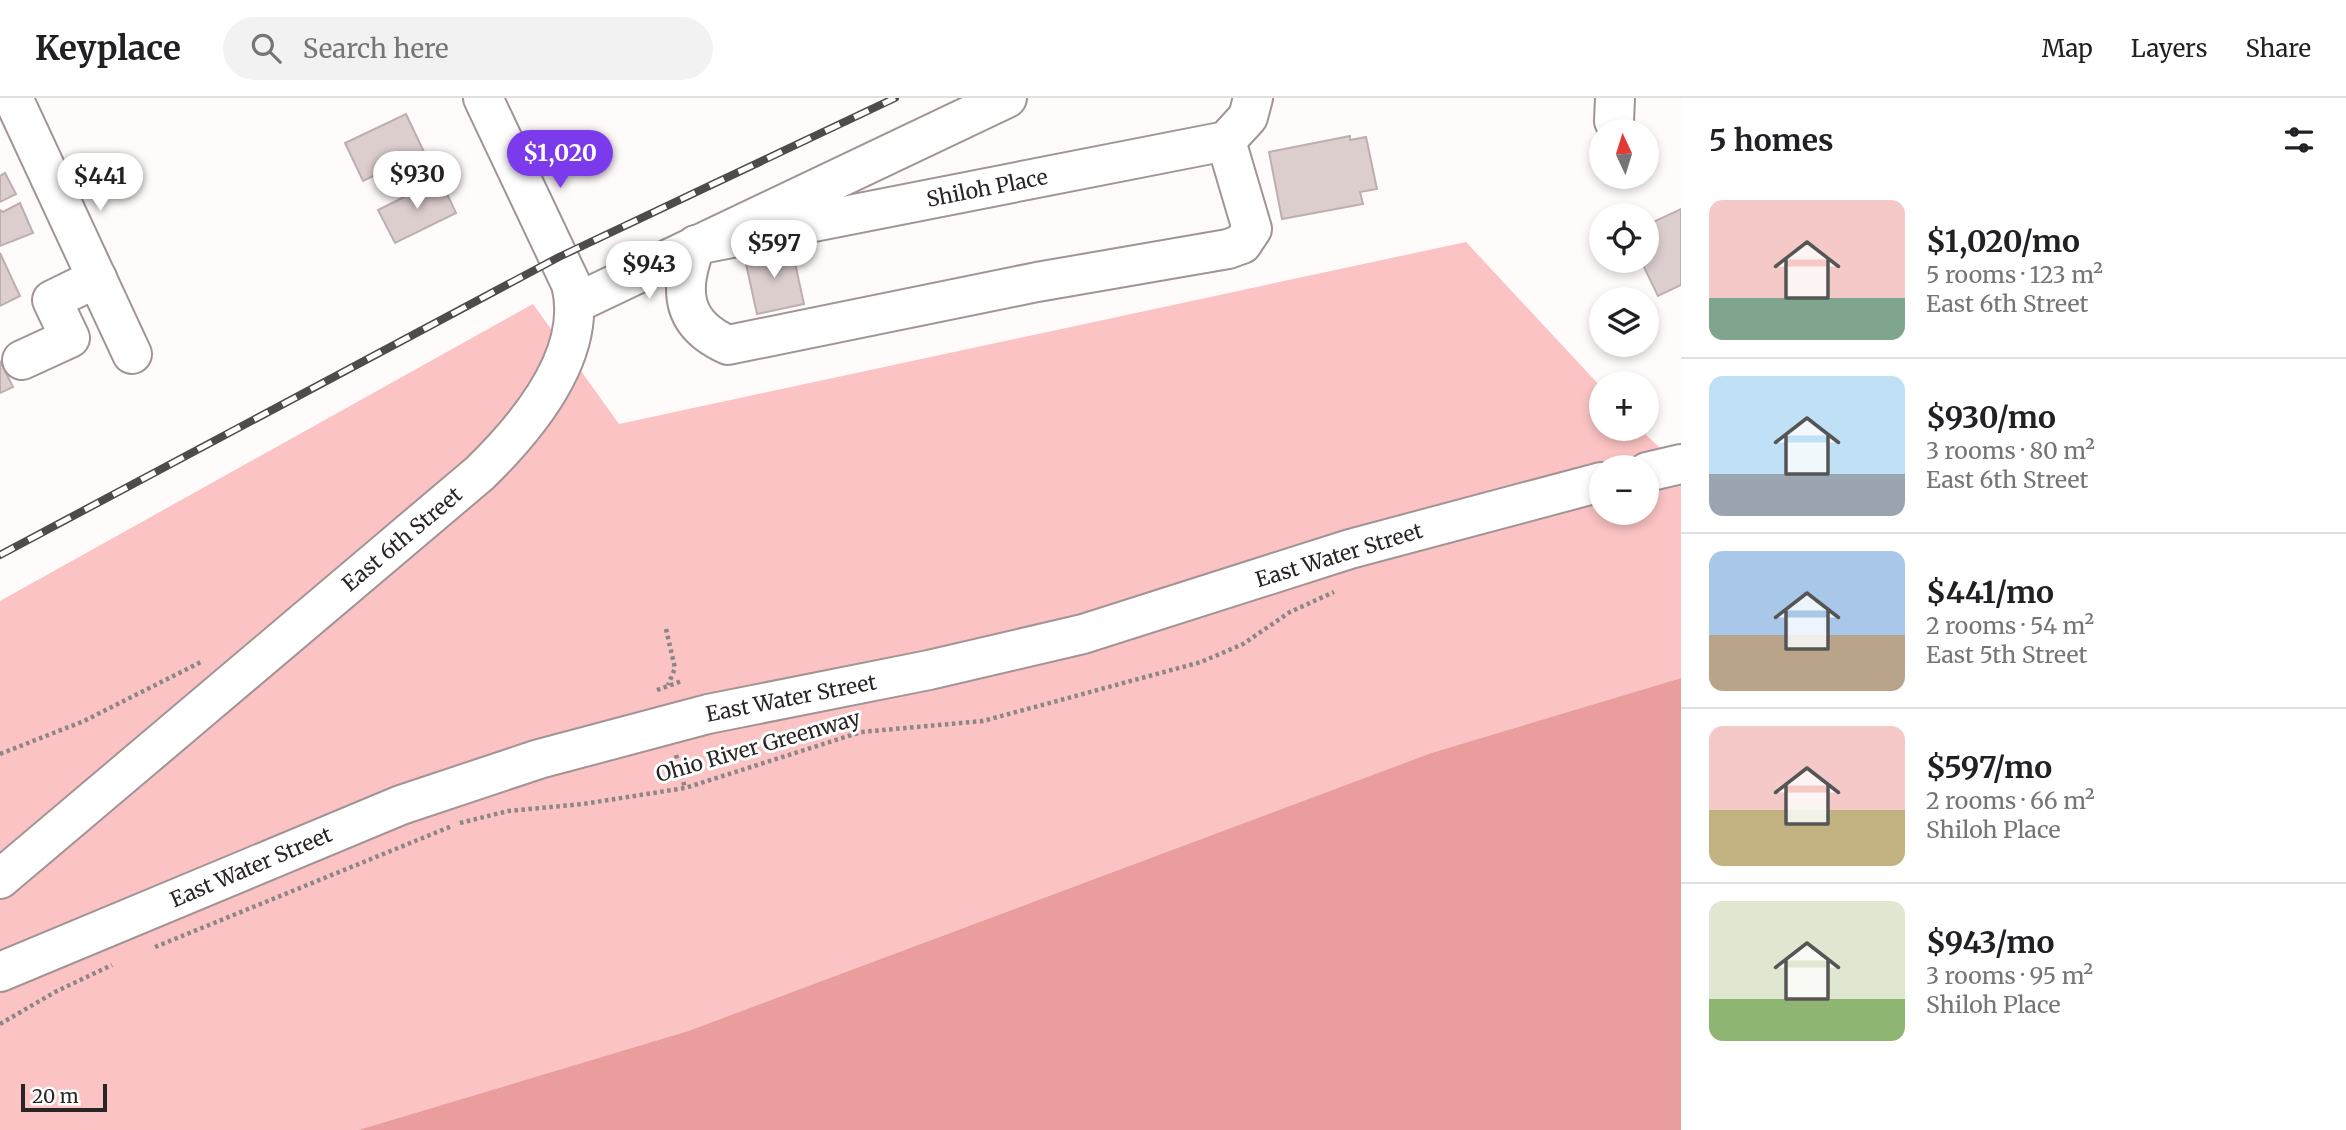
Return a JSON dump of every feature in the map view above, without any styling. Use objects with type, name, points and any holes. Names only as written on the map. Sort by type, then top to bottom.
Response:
[{"type":"street","points":[[13,98],[132,354]]},
{"type":"street","points":[[483,98],[571,284],[576,303]]},
{"type":"street","name":"Shiloh Place","points":[[576,303],[1007,98]]},
{"type":"street","points":[[696,245],[688,264],[686,304],[695,322],[709,337],[728,345],[1037,282],[1228,248],[1241,244],[1252,229],[1226,141],[1241,127],[1254,98]]},
{"type":"street","name":"Shiloh Place","points":[[696,245],[1226,141]]},
{"type":"street","points":[[22,360],[70,338],[52,300],[97,278]]},
{"type":"street","name":"East 6th Street","points":[[0,879],[480,473],[540,405],[553,383],[574,318],[576,303]]},
{"type":"street","points":[[1659,469],[1681,464]]},
{"type":"street","name":"East Water Street","points":[[0,972],[401,805],[539,759],[708,714],[929,670],[1083,634],[1350,549],[1589,485]]},
{"type":"path","name":"Ohio River Greenway","points":[[150,949],[458,824],[508,811],[583,804],[685,788],[861,732],[982,721],[1201,662],[1243,644],[1290,612],[1337,590]]},
{"type":"path","points":[[666,629],[675,668],[668,686]]},
{"type":"path","points":[[0,754],[84,721],[214,656]]},
{"type":"path","points":[[659,690],[682,681]]},
{"type":"path","points":[[675,750],[685,788]]},
{"type":"path","points":[[0,1024],[55,992],[113,964]]},
{"type":"shaded area","points":[[1466,242],[1589,374],[1589,441],[1653,441],[1681,468],[1681,678],[1431,753],[688,1031],[358,1130],[0,1130],[0,601],[533,304],[619,424]]},
{"type":"shaded area","points":[[1681,678],[1681,1130],[358,1130],[688,1031],[1431,753]]},
{"type":"building","points":[[406,114],[424,152],[363,181],[345,143]]},
{"type":"building","points":[[1350,136],[1350,140],[1366,137],[1377,189],[1360,192],[1363,204],[1282,219],[1269,152]]},
{"type":"building","points":[[5,173],[16,194],[0,202],[0,176]]},
{"type":"building","points":[[440,179],[456,213],[395,243],[378,210]]},
{"type":"building","points":[[20,203],[33,233],[0,246],[0,210],[3,212]]},
{"type":"building","points":[[1681,209],[1681,285],[1659,296],[1659,287],[1654,287],[1647,273],[1659,273],[1659,219]]},
{"type":"building","points":[[791,245],[804,304],[757,314],[744,255]]},
{"type":"building","points":[[0,253],[20,296],[0,306]]},
{"type":"building","points":[[0,361],[13,387],[0,393]]},
{"type":"railway","points":[[0,555],[559,257],[895,98]]}]
